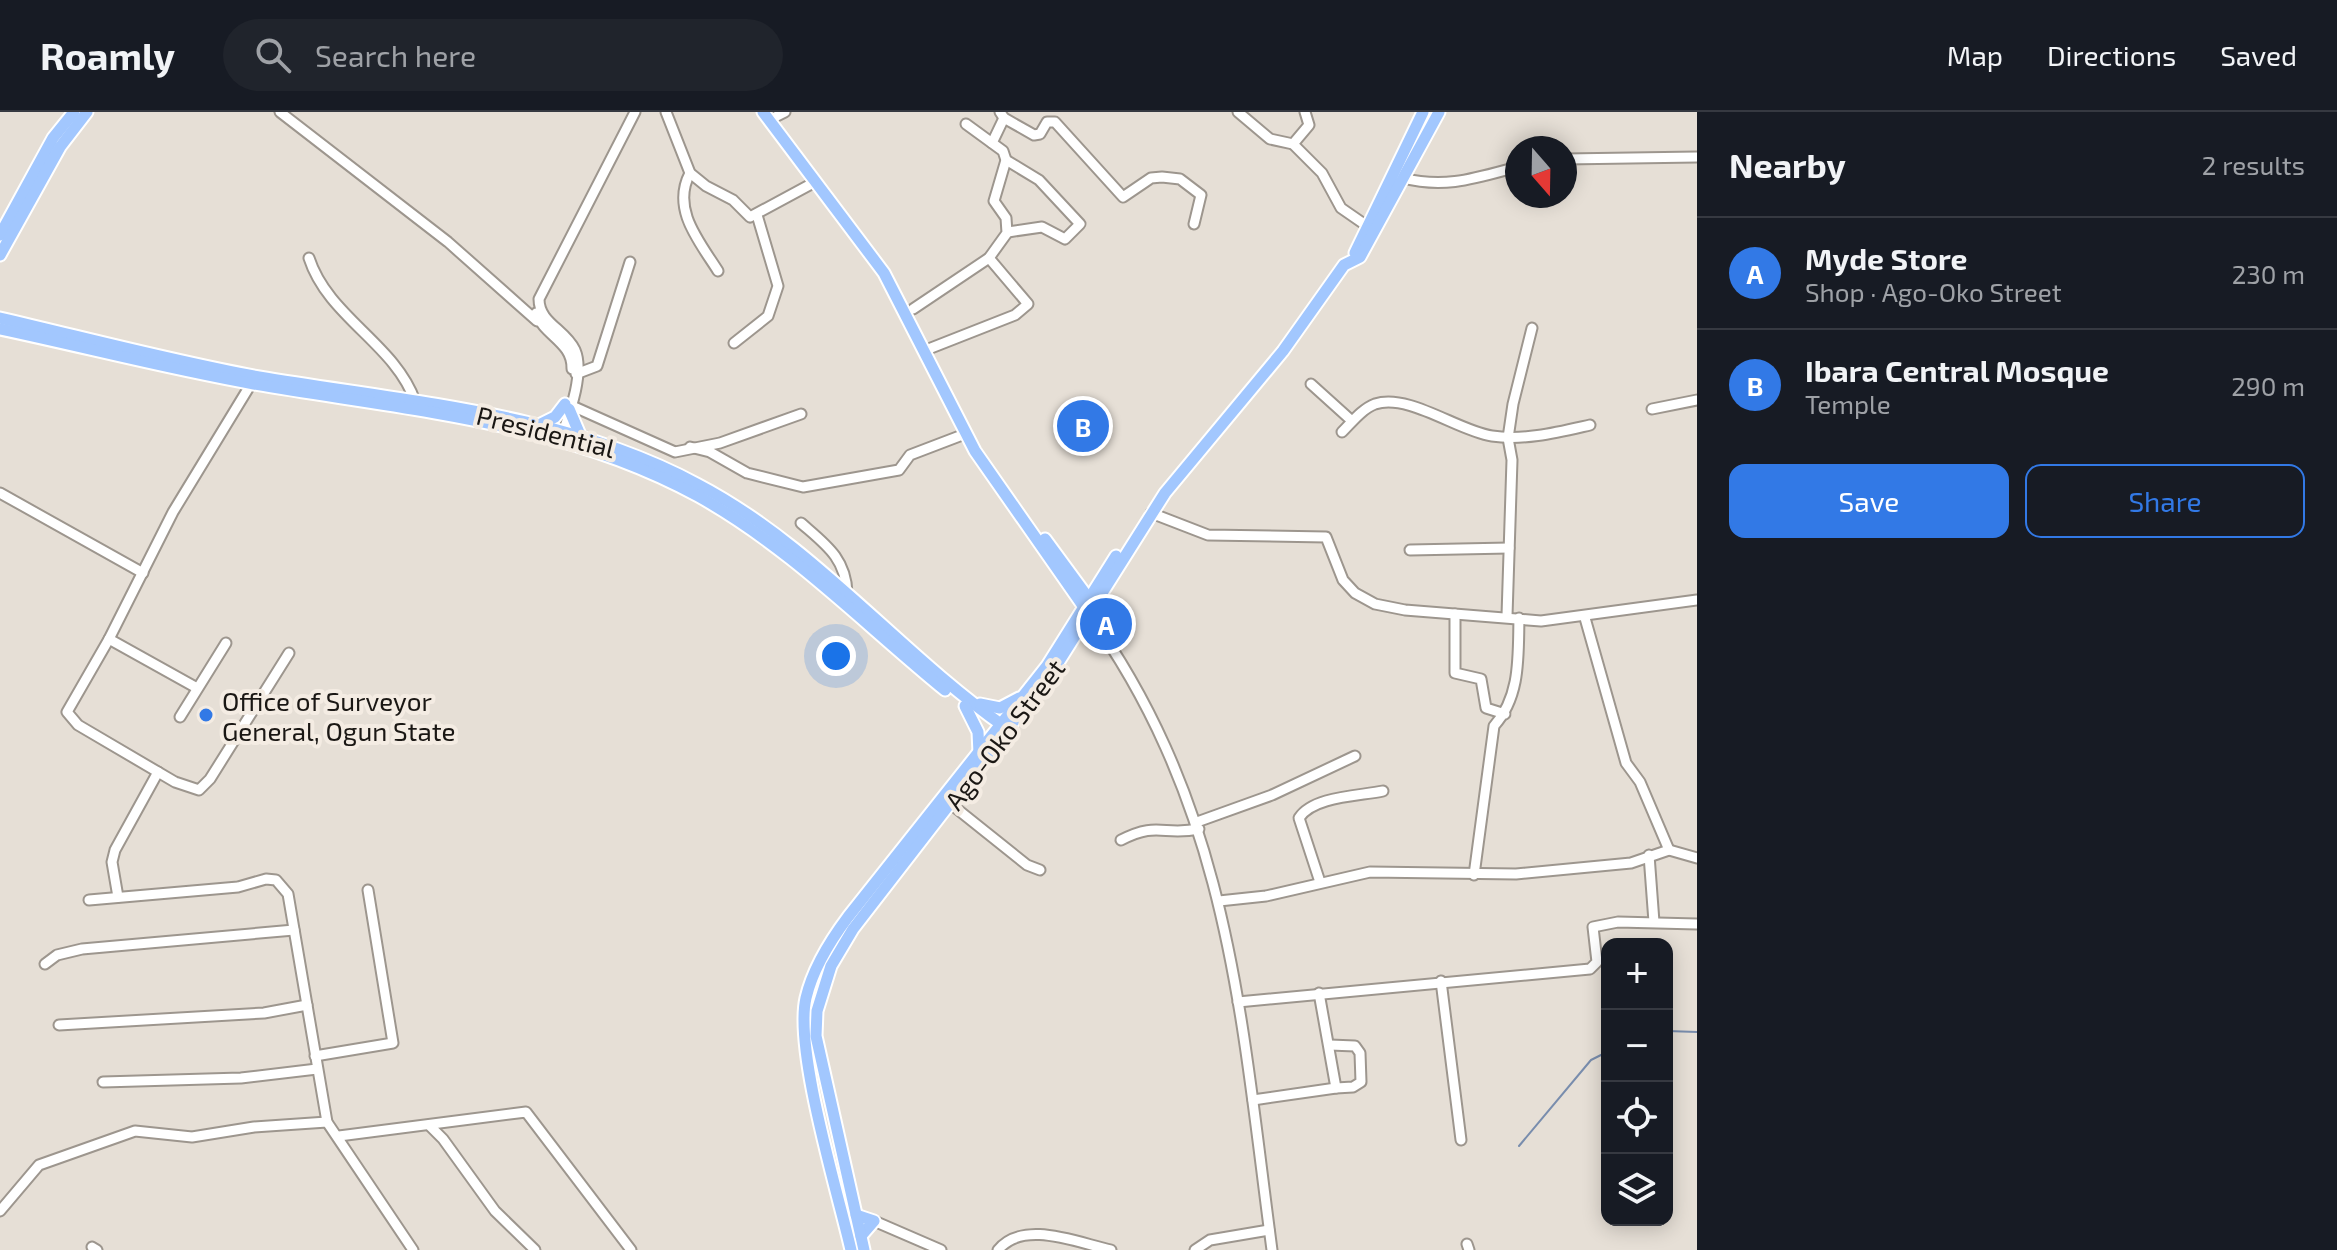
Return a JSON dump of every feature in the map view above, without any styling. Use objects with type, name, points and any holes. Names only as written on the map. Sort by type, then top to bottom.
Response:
[{"type":"main road","points":[[0,235],[53,138],[74,112]]},
{"type":"main road","points":[[0,255],[60,147],[87,112]]},
{"type":"main road","points":[[1357,256],[1367,226],[1423,112]]},
{"type":"main road","points":[[851,1250],[804,1041],[806,999],[833,938],[979,753],[1003,730],[1026,692],[1089,606],[1161,488],[1271,356],[1341,263],[1357,256],[1439,112]]},
{"type":"main road","points":[[773,113],[815,182],[896,292],[965,434],[1089,606]]},
{"type":"main road","points":[[773,113],[889,270],[913,309],[980,446],[1089,606]]},
{"type":"main road","name":"Ago-Oko Street","points":[[864,1250],[816,1036],[817,1011],[831,966],[841,948],[952,805],[1003,730],[1054,669],[1089,606],[1151,513],[1216,428],[1283,351],[1341,263]]},
{"type":"main road","name":"Presidential","points":[[0,318],[254,380],[415,401],[539,425],[560,433],[580,435],[640,456],[728,501],[760,522],[847,593],[968,704],[1003,730]]},
{"type":"main road","points":[[0,329],[254,380],[560,433],[641,468],[727,513],[818,580],[968,704],[978,732],[979,753]]},
{"type":"main road","points":[[539,425],[568,406],[580,435]]},
{"type":"main road","points":[[968,704],[1000,708],[1026,692]]},
{"type":"main road","points":[[856,1215],[874,1221],[861,1236]]},
{"type":"street","points":[[280,112],[448,242],[564,345],[572,362],[568,406]]},
{"type":"street","points":[[542,325],[535,309],[540,286],[628,112]]},
{"type":"street","points":[[560,433],[578,360],[573,347],[544,317],[539,299],[635,112]]},
{"type":"street","points":[[666,112],[690,173],[716,192],[727,195],[750,217],[815,182]]},
{"type":"street","points":[[1238,112],[1270,139],[1293,144],[1322,173],[1341,208],[1367,226]]},
{"type":"street","points":[[1293,144],[1309,125],[1305,112]]},
{"type":"street","points":[[992,143],[1002,115],[1034,135],[1040,134],[1047,122],[1055,122],[1123,197],[1151,178],[1180,179],[1201,195],[1194,224]]},
{"type":"street","points":[[913,309],[989,258],[1008,232],[1006,218],[994,201],[1006,160],[1003,151],[966,124]]},
{"type":"street","points":[[1577,159],[1697,157]]},
{"type":"street","points":[[1006,160],[1039,180],[1080,224],[1065,239],[1042,227],[1008,232]]},
{"type":"street","points":[[1403,178],[1429,185],[1505,170]]},
{"type":"street","points":[[690,173],[683,186],[685,215],[718,271]]},
{"type":"street","points":[[734,343],[768,316],[778,286],[757,215]]},
{"type":"street","points":[[309,258],[323,290],[406,381],[415,401]]},
{"type":"street","points":[[931,348],[1015,315],[1028,304],[989,258]]},
{"type":"street","points":[[576,374],[597,366],[630,262]]},
{"type":"street","points":[[1507,616],[1512,460],[1508,438],[1532,328]]},
{"type":"street","points":[[254,380],[173,512],[109,639],[69,703],[69,717],[158,772],[192,790],[199,790],[210,779],[289,653]]},
{"type":"street","points":[[1311,384],[1352,421]]},
{"type":"street","points":[[1652,409],[1697,400]]},
{"type":"street","points":[[1342,432],[1372,405],[1386,402],[1416,408],[1474,432],[1508,438],[1590,425]]},
{"type":"street","points":[[568,406],[675,452],[732,439],[801,414]]},
{"type":"street","points":[[690,447],[710,452],[747,473],[803,487],[904,469],[910,455],[965,434]]},
{"type":"street","points":[[0,493],[143,573]]},
{"type":"street","points":[[1151,513],[1208,535],[1326,537],[1343,580],[1355,593],[1375,604],[1455,614],[1585,618],[1697,600]]},
{"type":"street","points":[[801,523],[838,556],[845,571],[847,593]]},
{"type":"street","points":[[1410,550],[1509,548]]},
{"type":"street","points":[[1089,606],[1160,730],[1198,826],[1219,901],[1238,1002],[1272,1250]]},
{"type":"street","points":[[1455,614],[1455,673],[1481,679],[1486,708],[1505,714]]},
{"type":"street","points":[[1474,875],[1494,726],[1505,714],[1518,678],[1519,618]]},
{"type":"street","points":[[1585,618],[1626,763],[1640,782],[1669,850]]},
{"type":"street","points":[[109,639],[197,688]]},
{"type":"street","points":[[180,717],[226,643]]},
{"type":"street","points":[[1121,840],[1151,827],[1175,834],[1198,826],[1355,756]]},
{"type":"street","points":[[118,897],[112,862],[115,850],[158,772]]},
{"type":"street","points":[[1320,882],[1299,818],[1303,812],[1317,805],[1383,791]]},
{"type":"street","points":[[952,805],[1027,865],[1040,870]]},
{"type":"street","points":[[1219,901],[1266,896],[1320,882],[1387,871],[1474,875],[1631,863],[1669,850],[1697,858]]},
{"type":"street","points":[[1649,855],[1654,922]]},
{"type":"street","points":[[89,900],[276,880],[288,894],[327,1122],[413,1250]]},
{"type":"street","points":[[315,1056],[393,1043],[368,890]]},
{"type":"street","points":[[1238,1002],[1590,969],[1597,962],[1593,927],[1654,922],[1697,924]]},
{"type":"street","points":[[45,964],[57,955],[82,949],[294,930]]},
{"type":"street","points":[[1441,981],[1461,1140]]},
{"type":"street","points":[[1319,993],[1336,1088]]},
{"type":"street","points":[[59,1025],[264,1013],[307,1005]]},
{"type":"street","points":[[1253,1100],[1353,1087],[1361,1082],[1360,1053],[1355,1046],[1330,1045]]},
{"type":"street","points":[[103,1082],[241,1078],[317,1069]]},
{"type":"street","points":[[339,1136],[526,1112],[631,1250]]},
{"type":"street","points":[[0,1211],[39,1165],[135,1131],[192,1137],[254,1127],[327,1122]]},
{"type":"street","points":[[429,1125],[443,1139],[495,1211],[535,1250]]},
{"type":"street","points":[[874,1221],[941,1250]]},
{"type":"street","points":[[1195,1250],[1210,1240],[1269,1230]]},
{"type":"street","points":[[998,1250],[1009,1239],[1030,1234],[1111,1250]]},
{"type":"waterway","points":[[1673,1031],[1697,1032]]},
{"type":"waterway","points":[[1519,1146],[1591,1060],[1601,1055]]},
{"type":"place","name":"Ibara Central Mosque","points":[[1083,426]]},
{"type":"place","name":"Myde Store","points":[[1106,624]]},
{"type":"place","name":"Office of Surveyor General, Ogun State","points":[[206,715]]}]
